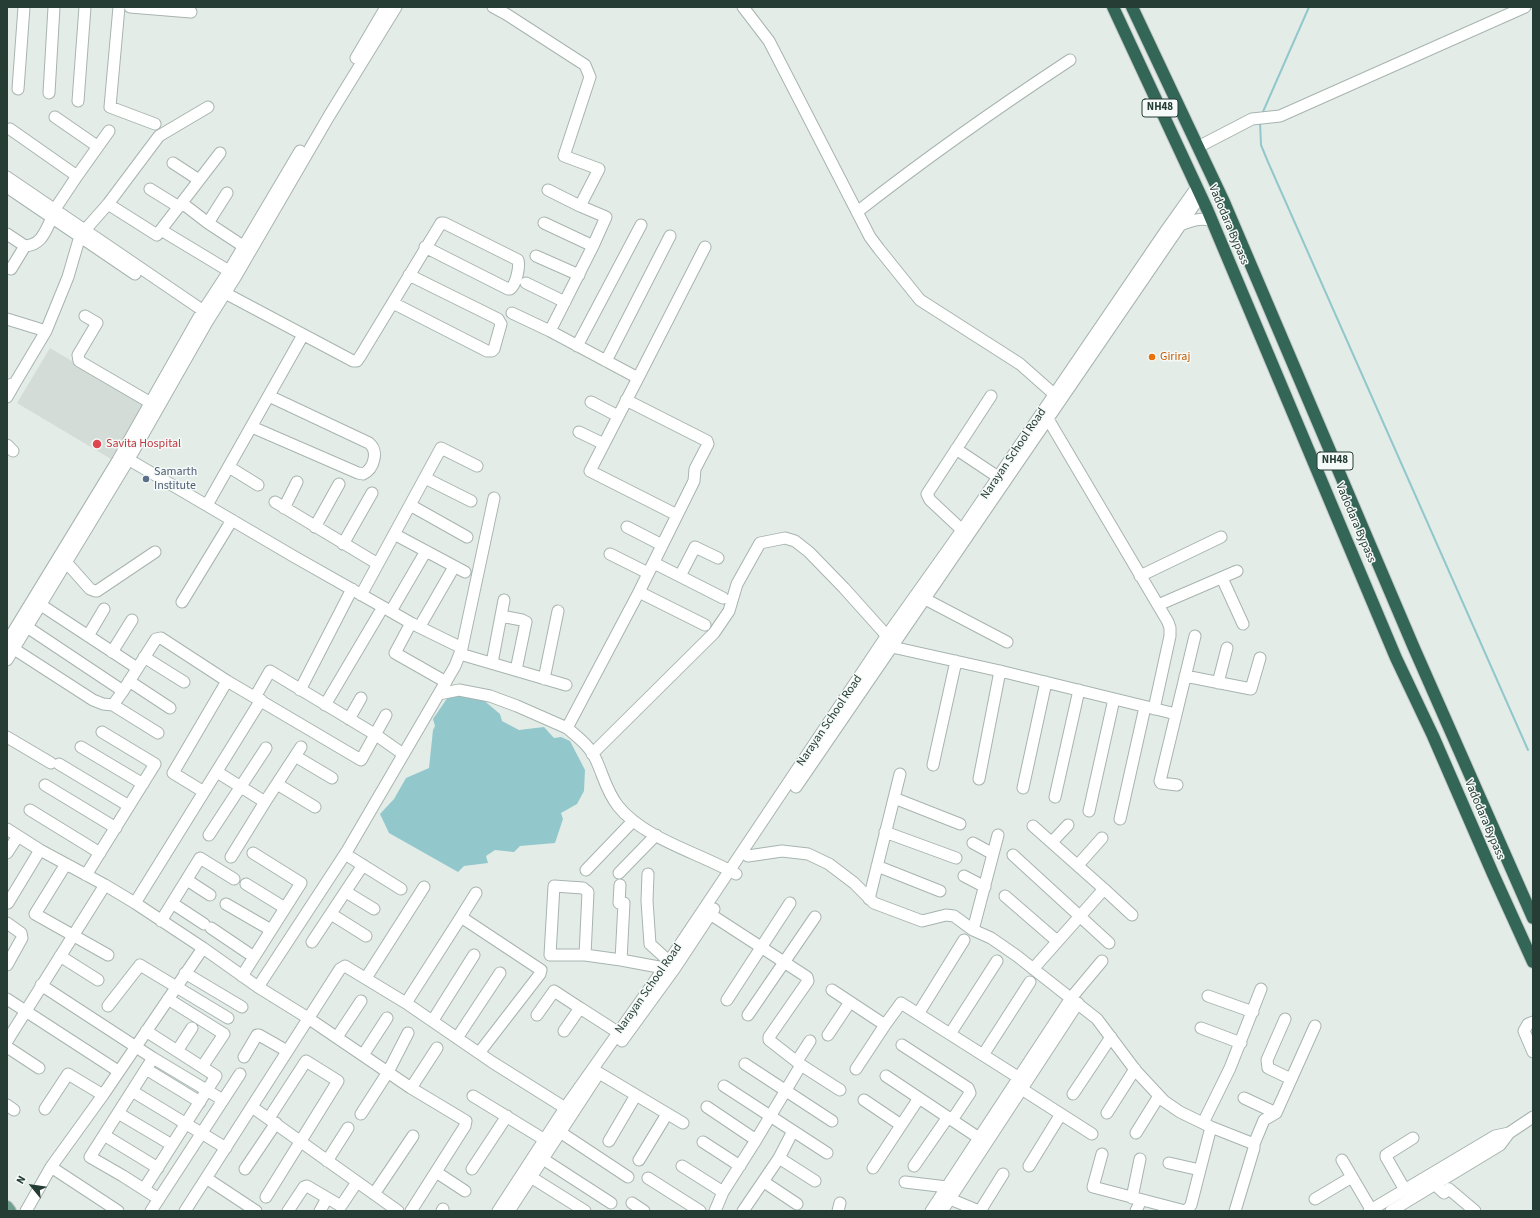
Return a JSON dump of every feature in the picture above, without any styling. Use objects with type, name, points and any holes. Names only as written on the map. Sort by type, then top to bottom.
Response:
[{"type":"highway","name":"Vadodara Bypass","points":[[1113,7],[1199,191],[1396,658],[1427,723],[1533,962]]},
{"type":"highway","name":"Vadodara Bypass","points":[[1132,7],[1224,202],[1414,648],[1533,918]]},
{"type":"main road","points":[[7,1207],[10,1211]]},
{"type":"street","points":[[18,89],[24,7]]},
{"type":"street","points":[[49,93],[54,7]]},
{"type":"street","points":[[78,102],[85,7]]},
{"type":"street","points":[[119,7],[110,107],[155,124]]},
{"type":"street","points":[[130,7],[191,12]]},
{"type":"street","points":[[10,645],[27,627],[41,605],[205,316],[225,293],[243,246],[386,7]]},
{"type":"street","points":[[7,660],[10,645],[125,457],[151,403],[396,7]]},
{"type":"street","points":[[493,7],[585,65],[590,76],[564,156],[599,169],[580,206]]},
{"type":"street","points":[[743,7],[771,45],[874,242],[920,300],[1020,364],[1055,395]]},
{"type":"street","points":[[1198,147],[1254,119],[1280,116],[1525,7]]},
{"type":"street","points":[[857,212],[974,124],[1070,60]]},
{"type":"street","points":[[7,397],[11,384],[46,331],[68,277],[82,233],[108,204],[159,136],[208,107]]},
{"type":"street","points":[[55,117],[97,146]]},
{"type":"street","points":[[10,129],[77,176]]},
{"type":"street","points":[[7,234],[25,246],[36,244],[42,236],[53,213],[97,146],[109,131]]},
{"type":"street","points":[[108,204],[157,236],[220,153]]},
{"type":"street","points":[[173,163],[199,180]]},
{"type":"street","points":[[7,177],[53,213],[205,316]]},
{"type":"street","points":[[7,187],[53,213]]},
{"type":"street","points":[[150,188],[180,205],[243,246]]},
{"type":"street","points":[[548,190],[606,217],[579,275],[550,331]]},
{"type":"street","points":[[509,1211],[528,1174],[543,1159],[560,1132],[569,1110],[599,1073],[670,966],[710,914],[733,872],[748,856],[887,641],[925,599],[1180,225],[1199,191]]},
{"type":"street","name":"Narayan School Road","points":[[498,1211],[528,1174],[545,1140],[569,1110],[619,1033],[670,966],[887,641],[1164,232],[1199,191]]},
{"type":"street","points":[[208,223],[227,193]]},
{"type":"street","points":[[1180,225],[1200,219],[1212,221]]},
{"type":"street","points":[[225,293],[349,360],[357,360],[361,356],[439,224],[441,222],[518,260],[519,264],[513,287],[508,289],[426,247]]},
{"type":"street","points":[[544,223],[593,246]]},
{"type":"street","points":[[577,346],[641,225]]},
{"type":"street","points":[[161,230],[232,274]]},
{"type":"street","points":[[606,361],[670,236]]},
{"type":"street","points":[[11,269],[25,246]]},
{"type":"street","points":[[677,515],[591,472],[590,470],[705,247]]},
{"type":"street","points":[[536,256],[579,275]]},
{"type":"street","points":[[392,303],[487,351],[492,351],[494,349],[500,324],[498,319],[409,275]]},
{"type":"street","points":[[526,283],[565,302]]},
{"type":"street","points":[[512,314],[550,331],[638,378]]},
{"type":"street","points":[[85,316],[97,323],[78,355],[79,361],[151,403]]},
{"type":"street","points":[[7,319],[46,331]]},
{"type":"street","points":[[207,506],[303,335]]},
{"type":"street","points":[[252,427],[358,473],[363,474],[370,468],[375,454],[374,450],[368,443],[269,396]]},
{"type":"street","points":[[962,530],[927,497],[929,491],[991,396]]},
{"type":"street","points":[[567,728],[654,563],[694,481],[695,469],[708,443],[626,400]]},
{"type":"street","points":[[591,402],[618,416]]},
{"type":"street","points":[[1048,419],[1168,622],[1170,628],[1170,636],[1149,708],[1120,819]]},
{"type":"street","points":[[579,432],[604,444]]},
{"type":"street","points":[[300,690],[357,592],[378,564],[441,448],[477,466]]},
{"type":"street","points":[[956,449],[998,478]]},
{"type":"street","points":[[125,457],[207,506],[461,651],[492,663],[566,685]]},
{"type":"street","points":[[229,467],[258,485]]},
{"type":"street","points":[[425,478],[471,501]]},
{"type":"street","points":[[297,482],[279,505],[378,564]]},
{"type":"street","points":[[315,526],[339,484]]},
{"type":"street","points":[[343,544],[372,493]]},
{"type":"street","points":[[258,988],[345,854],[455,666],[461,651],[494,498]]},
{"type":"street","points":[[410,505],[467,537]]},
{"type":"street","points":[[182,602],[232,520]]},
{"type":"street","points":[[627,527],[662,545]]},
{"type":"street","points":[[394,534],[465,572]]},
{"type":"street","points":[[1140,576],[1221,537]]},
{"type":"street","points":[[592,754],[714,633],[729,611],[737,584],[760,543],[785,538],[795,541],[809,552],[844,588],[887,641],[956,660],[1176,714]]},
{"type":"street","points":[[680,576],[695,547],[718,558]]},
{"type":"street","points":[[325,705],[426,551]]},
{"type":"street","points":[[66,562],[90,589],[97,591],[155,552]]},
{"type":"street","points":[[610,554],[648,573]]},
{"type":"street","points":[[654,563],[723,598]]},
{"type":"street","points":[[446,682],[395,654],[454,567]]},
{"type":"street","points":[[1158,605],[1237,571]]},
{"type":"street","points":[[1222,578],[1243,624]]},
{"type":"street","points":[[639,592],[705,625]]},
{"type":"street","points":[[925,599],[1007,642]]},
{"type":"street","points":[[492,663],[504,600]]},
{"type":"street","points":[[41,605],[137,668]]},
{"type":"street","points":[[88,636],[104,609]]},
{"type":"street","points":[[544,679],[558,611]]},
{"type":"street","points":[[501,616],[526,622],[516,670]]},
{"type":"street","points":[[112,652],[132,620]]},
{"type":"street","points":[[27,627],[123,691]]},
{"type":"street","points":[[1177,785],[1161,783],[1160,781],[1195,636]]},
{"type":"street","points":[[113,705],[156,639],[160,638],[227,681],[360,760],[376,735],[386,715]]},
{"type":"street","points":[[10,645],[93,700],[103,704],[113,705],[158,733]]},
{"type":"street","points":[[1218,683],[1227,648]]},
{"type":"street","points":[[144,657],[184,682]]},
{"type":"street","points":[[1185,676],[1251,689],[1260,658]]},
{"type":"street","points":[[933,765],[956,660]]},
{"type":"street","points":[[135,904],[217,772],[258,699],[270,671],[376,735],[404,754]]},
{"type":"street","points":[[979,778],[1000,671]]},
{"type":"street","points":[[129,681],[170,708]]},
{"type":"street","points":[[204,792],[173,773],[227,681]]},
{"type":"street","points":[[1022,788],[1046,682]]},
{"type":"street","points":[[439,694],[460,690],[490,696],[567,728],[584,742],[596,761],[603,782],[618,806],[633,821],[733,872]]},
{"type":"street","points":[[1055,797],[1079,690]]},
{"type":"street","points":[[349,719],[361,698]]},
{"type":"street","points":[[1089,811],[1114,699]]},
{"type":"street","points":[[86,875],[155,764],[102,732]]},
{"type":"street","points":[[7,737],[129,806]]},
{"type":"street","points":[[81,747],[143,784]]},
{"type":"street","points":[[209,835],[266,748]]},
{"type":"street","points":[[231,857],[298,751],[332,778]]},
{"type":"street","points":[[217,772],[265,802]]},
{"type":"street","points":[[869,899],[900,774]]},
{"type":"street","points":[[277,784],[315,807]]},
{"type":"street","points":[[45,785],[116,828]]},
{"type":"street","points":[[894,798],[960,824]]},
{"type":"street","points":[[30,810],[100,853]]},
{"type":"street","points":[[586,870],[633,821]]},
{"type":"street","points":[[1052,842],[1068,825]]},
{"type":"street","points":[[1033,826],[1132,915]]},
{"type":"street","points":[[7,829],[40,850],[105,885],[135,904],[203,948],[258,988],[308,1018],[411,1088],[466,1121],[411,1211]]},
{"type":"street","points":[[885,832],[956,858]]},
{"type":"street","points":[[620,873],[656,834]]},
{"type":"street","points":[[973,930],[998,835]]},
{"type":"street","points":[[7,853],[18,836]]},
{"type":"street","points":[[1078,865],[1102,838]]},
{"type":"street","points":[[974,843],[993,854]]},
{"type":"street","points":[[8,903],[40,850]]},
{"type":"street","points":[[748,856],[782,850],[808,854],[829,864],[854,883],[874,903],[919,920],[950,914],[954,916],[973,930],[991,938],[1097,1019],[1135,1069],[1159,1096],[1180,1112],[1207,1125],[1254,1144]]},
{"type":"street","points":[[242,976],[301,883],[253,853]]},
{"type":"street","points":[[345,854],[401,889]]},
{"type":"street","points":[[1013,855],[1109,943]]},
{"type":"street","points":[[161,921],[200,858],[234,880]]},
{"type":"street","points":[[66,864],[35,914],[108,955]]},
{"type":"street","points":[[312,942],[363,865]]},
{"type":"street","points":[[877,866],[940,891]]},
{"type":"street","points":[[648,874],[647,901],[650,944],[670,966]]},
{"type":"street","points":[[964,876],[985,886]]},
{"type":"street","points":[[187,880],[210,895]]},
{"type":"street","points":[[246,884],[285,908]]},
{"type":"street","points":[[7,1040],[105,885]]},
{"type":"street","points":[[620,885],[619,903],[624,903],[621,960]]},
{"type":"street","points":[[585,955],[588,892],[583,888],[554,886],[550,955],[585,955],[670,966]]},
{"type":"street","points":[[366,978],[424,887]]},
{"type":"street","points":[[1033,969],[1104,889]]},
{"type":"street","points":[[346,892],[374,909]]},
{"type":"street","points":[[406,1003],[476,893]]},
{"type":"street","points":[[1005,896],[1057,941]]},
{"type":"street","points":[[172,903],[254,957]]},
{"type":"street","points":[[727,1000],[790,903]]},
{"type":"street","points":[[226,904],[271,930]]},
{"type":"street","points":[[331,914],[366,936]]},
{"type":"street","points":[[710,914],[762,946],[807,977],[808,981],[768,1039],[799,1063],[840,1090]]},
{"type":"street","points":[[461,917],[541,970],[479,1053]]},
{"type":"street","points":[[748,1015],[815,917]]},
{"type":"street","points":[[7,923],[21,932],[22,938],[7,965]]},
{"type":"street","points":[[918,1014],[964,940]]},
{"type":"street","points":[[26,1211],[52,1167],[203,948]]},
{"type":"street","points":[[433,1020],[474,955]]},
{"type":"street","points":[[60,956],[98,980]]},
{"type":"street","points":[[950,1034],[997,961]]},
{"type":"street","points":[[942,1211],[983,1140],[1074,1000],[1102,961]]},
{"type":"street","points":[[108,1006],[140,965],[175,988],[228,1018]]},
{"type":"street","points":[[187,1210],[308,1018],[340,969],[345,966],[433,1020],[479,1053],[569,1110]]},
{"type":"street","points":[[185,973],[242,1007]]},
{"type":"street","points":[[457,1038],[500,973]]},
{"type":"street","points":[[983,1054],[1030,982]]},
{"type":"street","points":[[41,985],[153,1058],[223,1100]]},
{"type":"street","points":[[1102,1154],[1093,1187],[1184,1211],[1189,1208],[1200,1170],[1207,1125],[1261,989]]},
{"type":"street","points":[[832,990],[885,1025]]},
{"type":"street","points":[[537,1015],[554,991],[619,1033]]},
{"type":"street","points":[[1208,996],[1253,1012]]},
{"type":"street","points":[[7,999],[118,1071]]},
{"type":"street","points":[[168,999],[224,1034],[202,1067]]},
{"type":"street","points":[[337,1037],[361,1001]]},
{"type":"street","points":[[828,1035],[850,1002]]},
{"type":"street","points":[[856,1069],[901,1003],[983,1054],[1061,1114],[1092,1134]]},
{"type":"street","points":[[564,1031],[580,1008]]},
{"type":"street","points":[[363,1055],[387,1018]]},
{"type":"street","points":[[1285,1019],[1267,1060],[1267,1064],[1268,1068],[1291,1079]]},
{"type":"street","points":[[1533,1022],[1528,1024],[1524,1031],[1533,1052]]},
{"type":"street","points":[[1235,1211],[1254,1144],[1264,1120],[1276,1113],[1315,1026]]},
{"type":"street","points":[[178,1052],[192,1028]]},
{"type":"street","points":[[1201,1028],[1241,1042]]},
{"type":"street","points":[[144,1189],[216,1076],[146,1031]]},
{"type":"street","points":[[361,1114],[388,1072],[408,1033]]},
{"type":"street","points":[[244,1058],[256,1037],[259,1035],[287,1052]]},
{"type":"street","points":[[1073,1094],[1111,1037]]},
{"type":"street","points":[[714,1211],[723,1192],[785,1091],[810,1041]]},
{"type":"street","points":[[902,1045],[968,1088],[970,1093],[914,1166]]},
{"type":"street","points":[[7,1046],[39,1068]]},
{"type":"street","points":[[411,1088],[437,1048]]},
{"type":"street","points":[[153,1058],[90,1157],[159,1199]]},
{"type":"street","points":[[245,1169],[306,1061],[338,1081],[266,1197]]},
{"type":"street","points":[[745,1064],[832,1121]]},
{"type":"street","points":[[146,1069],[200,1102]]},
{"type":"street","points":[[1107,1113],[1135,1069]]},
{"type":"street","points":[[599,1073],[683,1123]]},
{"type":"street","points":[[45,1109],[68,1074],[103,1095]]},
{"type":"street","points":[[151,1211],[240,1074]]},
{"type":"street","points":[[886,1076],[983,1140]]},
{"type":"street","points":[[724,1086],[827,1153]]},
{"type":"street","points":[[132,1091],[226,1148]]},
{"type":"street","points":[[609,1141],[636,1095]]},
{"type":"street","points":[[473,1096],[545,1140]]},
{"type":"street","points":[[1136,1133],[1159,1096]]},
{"type":"street","points":[[873,1168],[919,1098]]},
{"type":"street","points":[[1244,1098],[1276,1113]]},
{"type":"street","points":[[864,1100],[902,1125]]},
{"type":"street","points":[[252,1107],[398,1211]]},
{"type":"street","points":[[707,1107],[756,1140]]},
{"type":"street","points":[[118,1113],[172,1146]]},
{"type":"street","points":[[639,1160],[667,1114]]},
{"type":"street","points":[[1029,1166],[1061,1114]]},
{"type":"street","points":[[472,1169],[507,1116]]},
{"type":"street","points":[[1342,1160],[1371,1210],[1406,1190],[1431,1180],[1500,1145],[1509,1133],[1533,1117]]},
{"type":"street","points":[[328,1161],[348,1128]]},
{"type":"street","points":[[743,1211],[779,1158],[793,1131]]},
{"type":"street","points":[[560,1132],[628,1176]]},
{"type":"street","points":[[104,1135],[158,1168]]},
{"type":"street","points":[[374,1194],[413,1136]]},
{"type":"street","points":[[1406,1190],[1386,1155],[1413,1138]]},
{"type":"street","points":[[931,1211],[947,1187],[983,1140]]},
{"type":"street","points":[[703,1142],[740,1166]]},
{"type":"street","points":[[779,1158],[816,1181]]},
{"type":"street","points":[[543,1159],[611,1203]]},
{"type":"street","points":[[1136,1211],[1140,1159]]},
{"type":"street","points":[[1169,1163],[1200,1170]]},
{"type":"street","points":[[682,1166],[723,1192]]},
{"type":"street","points":[[52,1167],[118,1211]]},
{"type":"street","points":[[436,1172],[465,1191]]},
{"type":"street","points":[[528,1174],[585,1211]]},
{"type":"street","points":[[950,1198],[980,1211],[1003,1174]]},
{"type":"street","points":[[1315,1198],[1352,1177]]},
{"type":"street","points":[[206,1178],[256,1211]]},
{"type":"street","points":[[648,1178],[700,1211]]},
{"type":"street","points":[[1390,1211],[1431,1180]]},
{"type":"street","points":[[1431,1180],[1444,1193],[1449,1189],[1475,1211]]},
{"type":"street","points":[[288,1211],[304,1187],[307,1186],[341,1206],[357,1182]]},
{"type":"street","points":[[764,1182],[797,1204]]},
{"type":"street","points":[[905,1182],[947,1187]]},
{"type":"street","points":[[320,1211],[327,1198]]},
{"type":"street","points":[[632,1203],[644,1211]]},
{"type":"shaded area","points":[[50,348],[144,404],[111,459],[17,403]]},
{"type":"water","points":[[450,694],[481,698],[500,714],[502,721],[519,730],[544,727],[554,738],[561,737],[570,741],[585,770],[584,791],[577,804],[561,813],[563,819],[555,843],[520,846],[514,852],[495,850],[486,856],[488,863],[464,866],[458,872],[389,833],[380,814],[394,799],[406,778],[429,768],[433,730],[435,726],[433,719]]},
{"type":"waterway","points":[[1262,114],[1309,7]]},
{"type":"waterway","points":[[1260,122],[1261,145],[1268,162],[1528,750]]},
{"type":"place","name":"Giriraj","points":[[1152,357]]},
{"type":"place","name":"Savita Hospital","points":[[97,444]]},
{"type":"place","name":"Samarth Institute","points":[[146,479]]}]
